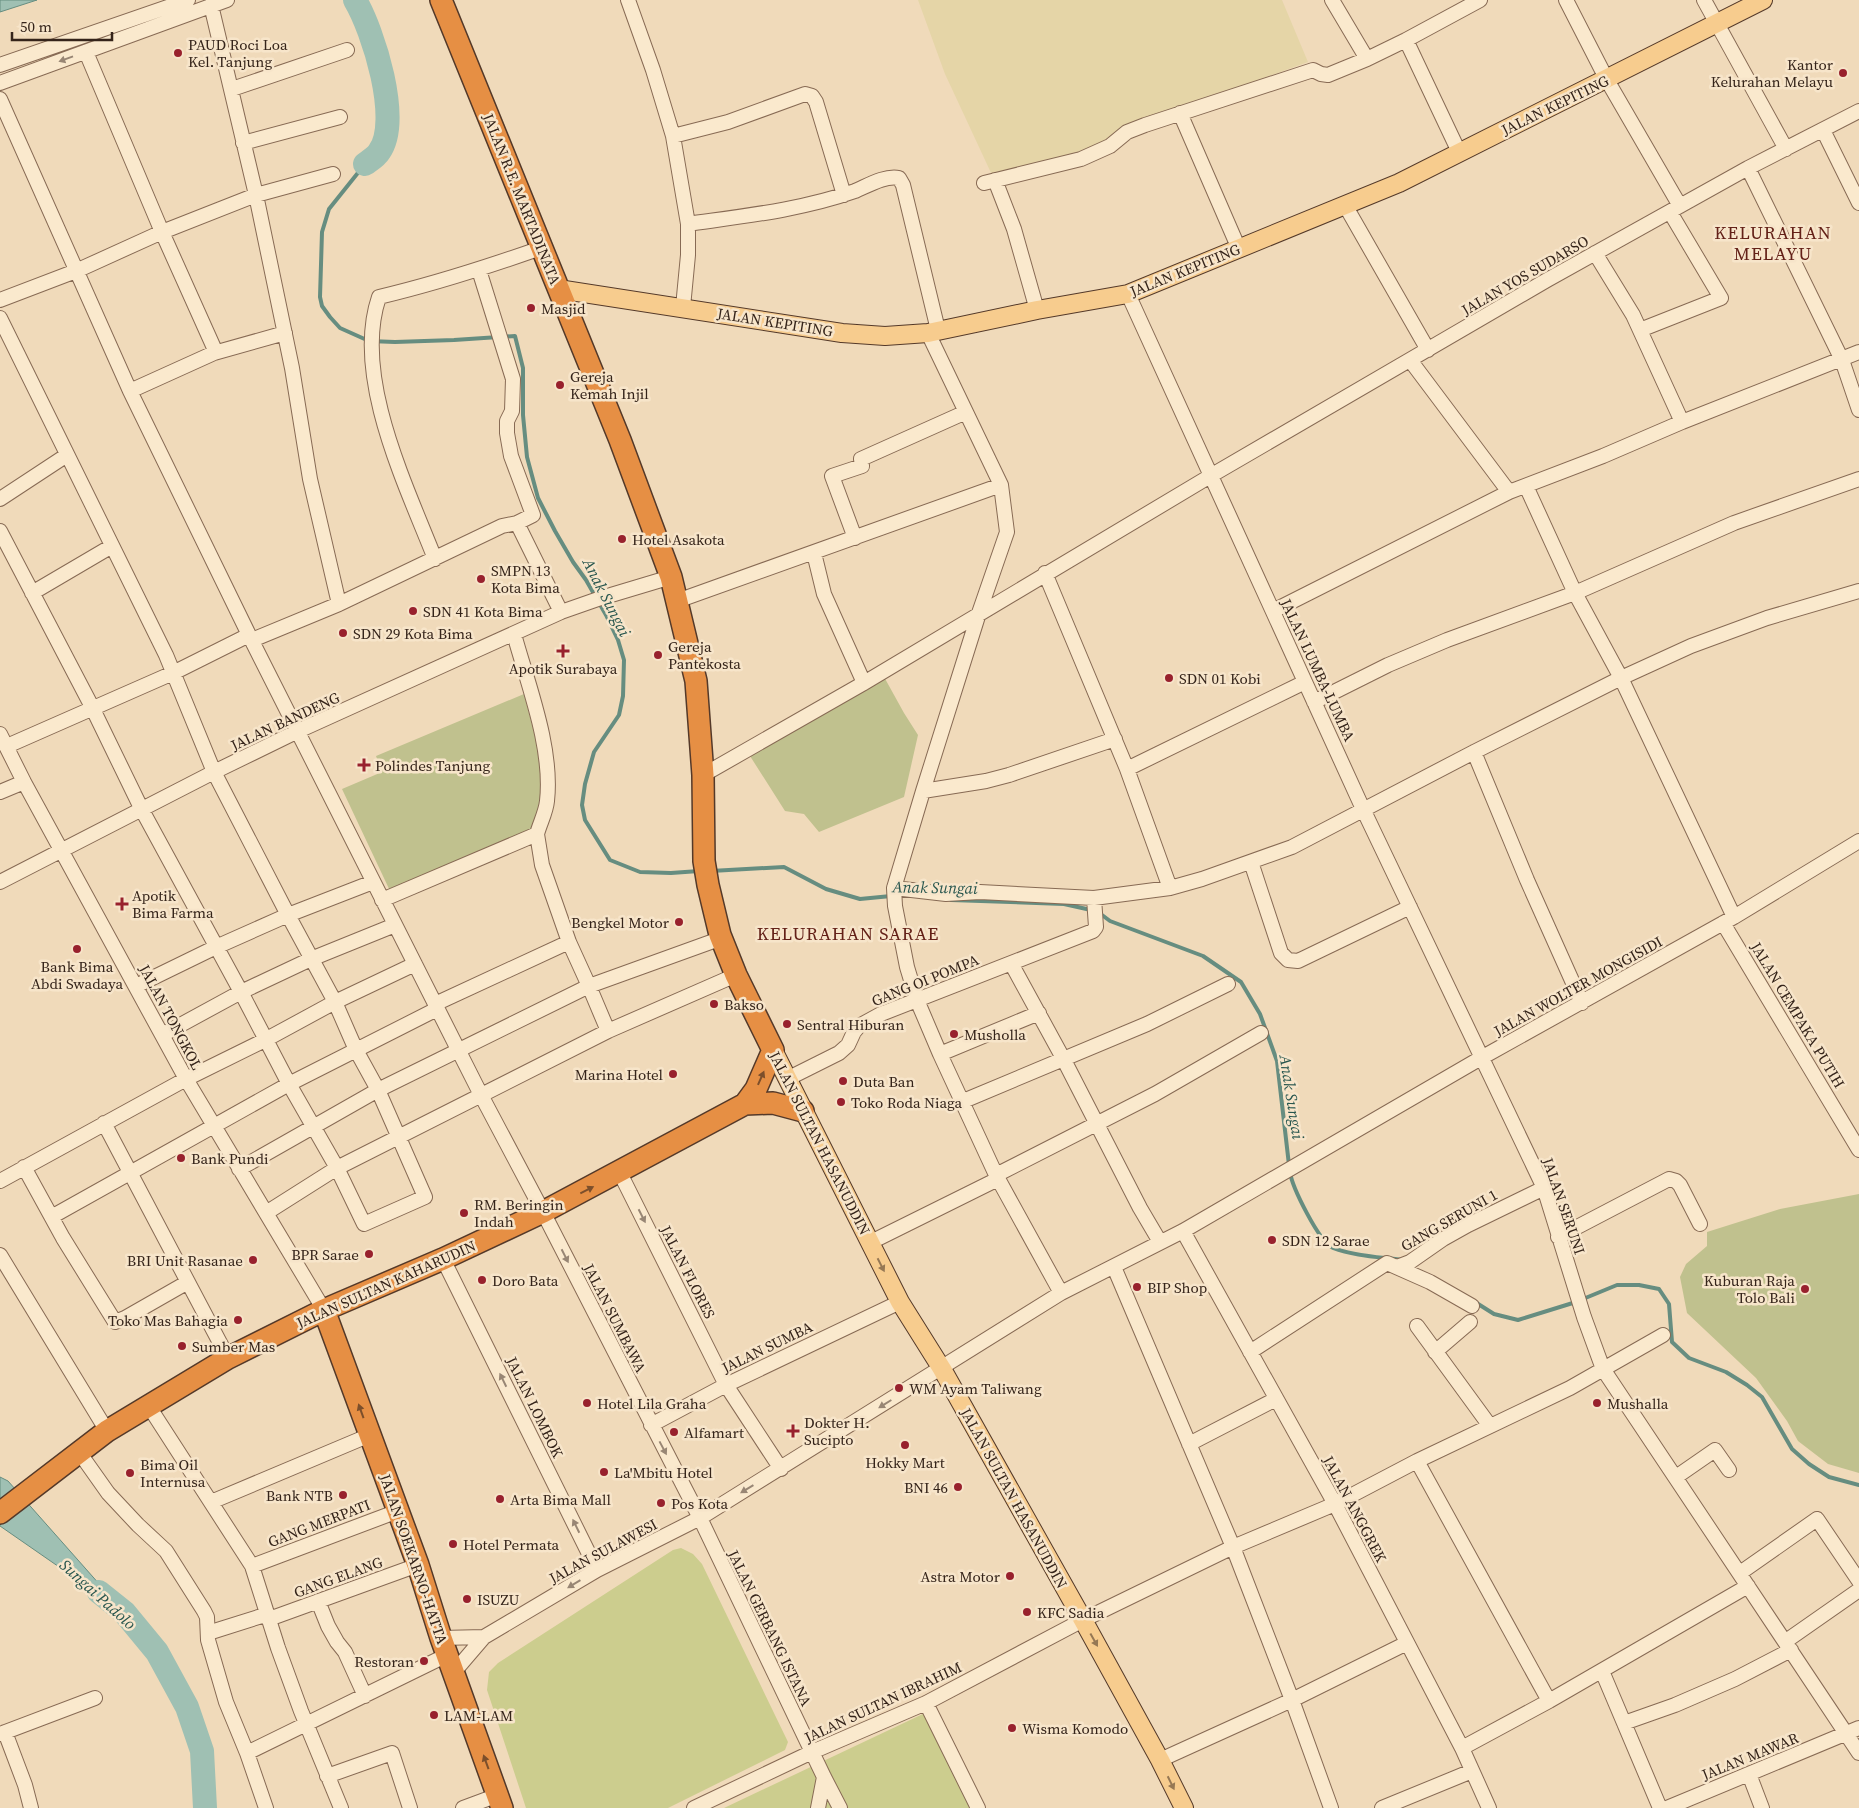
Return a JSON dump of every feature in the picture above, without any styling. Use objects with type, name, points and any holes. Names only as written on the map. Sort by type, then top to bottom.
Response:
[{"type":"highway","name":"JALAN R.E. MARTADINATA","points":[[442,0],[620,440],[672,576],[696,681],[703,775],[704,861],[708,886],[722,938]]},
{"type":"highway","name":"JALAN SULTAN HASANUDDIN","points":[[722,938],[736,975],[773,1050]]},
{"type":"highway","name":"JALAN SULTAN KAHARUDIN","points":[[0,1512],[107,1431],[228,1358],[324,1310],[443,1259],[543,1212],[620,1173],[746,1104],[756,1090],[773,1050]]},
{"type":"highway","name":"JALAN SULTAN KAHARUDIN","points":[[746,1104],[773,1103],[803,1111]]},
{"type":"highway","name":"JALAN SOEKARNO-HATTA","points":[[324,1310],[418,1565],[500,1802]]},
{"type":"main road","name":"JALAN KEPITING","points":[[558,289],[842,332],[885,336],[933,332],[1037,310],[1128,294],[1399,183],[1717,25],[1763,0]]},
{"type":"main road","name":"JALAN SULTAN HASANUDDIN","points":[[773,1050],[900,1302],[942,1369],[1083,1620],[1160,1760],[1183,1808]]},
{"type":"street","points":[[0,65],[188,0]]},
{"type":"street","points":[[0,83],[227,0]]},
{"type":"street","points":[[628,0],[653,70],[672,136],[688,224],[688,255],[683,308]]},
{"type":"street","points":[[1332,0],[1367,59]]},
{"type":"street","points":[[1037,310],[1014,229],[990,182],[1081,159],[1110,146],[1127,132],[1312,70],[1328,75],[1406,40],[1480,0]]},
{"type":"street","points":[[1566,0],[1721,298],[1640,330]]},
{"type":"street","points":[[1704,0],[1786,149]]},
{"type":"street","points":[[211,5],[256,195],[285,332],[310,480],[339,604]]},
{"type":"street","points":[[1406,40],[1459,152]]},
{"type":"street","points":[[232,89],[347,50]]},
{"type":"street","points":[[86,52],[162,232],[207,331],[214,348],[214,353]]},
{"type":"street","points":[[672,136],[728,122],[805,94],[812,96],[816,102],[844,194]]},
{"type":"street","name":"JALAN SUMBAWA","points":[[0,99],[130,391],[251,638],[481,1096],[543,1212],[700,1518]]},
{"type":"street","name":"JALAN YOS SUDARSO","points":[[703,775],[864,684],[1045,573],[1595,253],[1748,168],[1859,112]]},
{"type":"street","points":[[1180,113],[1239,249]]},
{"type":"street","points":[[243,143],[340,117]]},
{"type":"street","points":[[1823,130],[1859,203]]},
{"type":"street","points":[[1748,168],[1842,360],[1859,410]]},
{"type":"street","points":[[0,300],[256,195],[333,174]]},
{"type":"street","points":[[688,224],[801,207],[889,178],[895,177],[901,180],[933,332],[966,412],[1001,485],[1007,532],[979,613],[923,791],[894,890],[895,906],[907,967],[917,1000],[940,1054],[997,1177],[1061,1294]]},
{"type":"street","points":[[1345,205],[1428,350]]},
{"type":"street","points":[[435,559],[382,416],[372,363],[375,308],[379,296],[416,288],[479,270],[541,248]]},
{"type":"street","points":[[1595,253],[1634,315],[1682,422]]},
{"type":"street","points":[[3,740],[93,709],[251,638],[339,604],[502,526],[517,523],[533,515],[511,456],[507,433],[507,421],[512,411],[514,379],[502,347],[479,270]]},
{"type":"street","name":"JALAN LUMBA-LUMBA","points":[[1128,294],[1363,809],[1481,1058]]},
{"type":"street","points":[[0,318],[173,673],[214,772],[335,1002],[356,1050],[378,1090],[425,1196],[364,1224],[337,1168],[265,1040],[142,810],[93,709],[0,531]]},
{"type":"street","points":[[130,391],[214,353],[285,332]]},
{"type":"street","points":[[1273,612],[1509,492],[1859,352]]},
{"type":"street","points":[[1410,360],[1509,492]]},
{"type":"street","points":[[855,538],[832,476],[862,466],[861,459],[966,412]]},
{"type":"street","points":[[0,499],[67,455]]},
{"type":"street","points":[[1314,702],[1388,665],[1446,640],[1575,593],[1734,523],[1859,478]]},
{"type":"street","points":[[677,601],[1001,485]]},
{"type":"street","name":"JALAN CEMPAKA PUTIH","points":[[1526,486],[1575,593],[1620,678],[1729,920],[1859,1150]]},
{"type":"street","points":[[517,523],[562,612]]},
{"type":"street","points":[[32,593],[112,546]]},
{"type":"street","points":[[814,553],[824,594],[864,684]]},
{"type":"street","points":[[1045,573],[1127,769],[1170,888]]},
{"type":"street","name":"JALAN BANDENG","points":[[0,882],[298,731],[562,612],[672,576]]},
{"type":"street","points":[[894,890],[946,894],[980,892],[1094,906],[1202,879],[1292,847],[1620,678],[1699,642],[1767,618],[1859,591]]},
{"type":"street","points":[[514,634],[538,721],[548,766],[547,802],[537,834],[542,865],[570,942],[608,1031]]},
{"type":"street","points":[[1127,769],[1305,682]]},
{"type":"street","points":[[923,791],[986,781],[1009,775],[1115,739]]},
{"type":"street","name":"JALAN TONGKOL","points":[[3,740],[24,782],[213,1127],[324,1310]]},
{"type":"street","points":[[1474,752],[1527,880],[1582,1003]]},
{"type":"street","points":[[0,792],[24,782]]},
{"type":"street","points":[[382,900],[537,834]]},
{"type":"street","name":"JALAN WOLTER MONGISIDI","points":[[1183,1231],[1481,1058],[1729,920],[1859,841]]},
{"type":"street","points":[[1251,862],[1281,953],[1292,962],[1316,953],[1410,907]]},
{"type":"street","points":[[136,986],[216,946],[288,915],[373,882]]},
{"type":"street","name":"GANG OI POMPA","points":[[787,1079],[839,1053],[848,1045],[859,1026],[882,1014],[1096,929],[1094,906]]},
{"type":"street","points":[[162,1035],[241,992],[311,959],[395,925]]},
{"type":"street","points":[[239,1169],[378,1090],[590,986],[722,938]]},
{"type":"street","points":[[53,1216],[289,1084],[436,1006],[570,942]]},
{"type":"street","points":[[1011,963],[1098,1123],[1140,1208],[1160,1242]]},
{"type":"street","points":[[0,1181],[186,1078],[414,964]]},
{"type":"street","points":[[266,1213],[337,1168],[399,1136],[608,1031],[736,975]]},
{"type":"street","points":[[961,1102],[1147,1024],[1228,984]]},
{"type":"street","points":[[940,1054],[1039,1013]]},
{"type":"street","points":[[869,1242],[1155,1094],[1261,1033]]},
{"type":"street","name":"JALAN SERUNI","points":[[1481,1058],[1544,1188],[1584,1317],[1603,1369],[1788,1646],[1853,1731],[1859,1753]]},
{"type":"street","points":[[104,1123],[228,1358]]},
{"type":"street","points":[[24,1167],[53,1216],[63,1238],[115,1322],[188,1282]]},
{"type":"street","name":"JALAN FLORES","points":[[620,1173],[726,1385],[781,1469]]},
{"type":"street","points":[[1558,1237],[1669,1178],[1680,1185],[1700,1224]]},
{"type":"street","name":"GANG SERUNI 1","points":[[1397,1268],[1410,1262],[1452,1234],[1544,1188]]},
{"type":"street","points":[[942,1369],[1061,1294],[1183,1231]]},
{"type":"street","name":"JALAN ANGGREK","points":[[1183,1231],[1335,1504],[1462,1748],[1489,1808]]},
{"type":"street","points":[[0,1254],[107,1431]]},
{"type":"street","name":"JALAN LOMBOK","points":[[443,1259],[597,1570]]},
{"type":"street","points":[[1250,1352],[1387,1263],[1430,1282],[1472,1306]]},
{"type":"street","points":[[1114,1267],[1233,1547],[1331,1808]]},
{"type":"street","name":"JALAN SUMBA","points":[[651,1425],[726,1385],[900,1302]]},
{"type":"street","points":[[1436,1352],[1470,1322]]},
{"type":"street","points":[[1417,1326],[1490,1426]]},
{"type":"street","name":"JALAN SULTAN IBRAHIM","points":[[694,1808],[812,1752],[926,1703],[1083,1620],[1233,1547],[1335,1504],[1418,1461],[1570,1388],[1663,1335]]},
{"type":"street","name":"JALAN SULAWESI","points":[[448,1655],[484,1637],[597,1570],[700,1518],[942,1369]]},
{"type":"street","points":[[1189,1444],[1276,1399]]},
{"type":"street","points":[[148,1405],[252,1566],[306,1724],[341,1808]]},
{"type":"street","points":[[211,1502],[370,1435]]},
{"type":"street","points":[[1676,1477],[1715,1450],[1729,1470]]},
{"type":"street","points":[[79,1452],[108,1493],[138,1526],[171,1557],[204,1611],[207,1617],[208,1640],[226,1702],[247,1753],[266,1808]]},
{"type":"street","points":[[1418,1461],[1549,1701]]},
{"type":"street","name":"GANG MERPATI","points":[[252,1566],[398,1511]]},
{"type":"street","name":"JALAN GERBANG ISTANA","points":[[700,1518],[840,1808]]},
{"type":"street","points":[[1740,1573],[1817,1519],[1859,1581]]},
{"type":"street","name":"GANG ELANG","points":[[208,1633],[318,1601],[418,1565]]},
{"type":"street","points":[[1462,1748],[1602,1671],[1748,1586]]},
{"type":"street","points":[[1624,1724],[1735,1679],[1788,1646],[1859,1590]]},
{"type":"street","points":[[318,1601],[328,1626],[345,1652],[366,1696]]},
{"type":"street","name":"JALAN SULAWESI","points":[[448,1655],[484,1637]]},
{"type":"street","points":[[1160,1760],[1292,1700],[1408,1644]]},
{"type":"street","points":[[247,1753],[448,1655]]},
{"type":"street","points":[[1602,1671],[1660,1808]]},
{"type":"street","points":[[31,1808],[25,1785],[2,1733],[95,1698]]},
{"type":"street","points":[[926,1703],[978,1808]]},
{"type":"street","name":"JALAN MAWAR","points":[[1667,1808],[1853,1731]]},
{"type":"street","points":[[328,1776],[392,1752],[410,1808]]},
{"type":"street","points":[[1382,1808],[1472,1771]]},
{"type":"street","points":[[1749,1774],[1762,1808]]},
{"type":"street","points":[[818,1808],[824,1777]]},
{"type":"street","points":[[463,1808],[500,1802]]},
{"type":"shaded area","points":[[0,0],[37,0],[0,12]]},
{"type":"shaded area","points":[[918,0],[1282,0],[1308,62],[1117,131],[1094,148],[992,175],[945,74]]},
{"type":"shaded area","points":[[0,1477],[8,1481],[124,1612],[0,1526]]},
{"type":"green space","points":[[883,675],[918,735],[904,797],[819,832],[804,814],[785,811],[750,756]]},
{"type":"green space","points":[[524,694],[543,767],[543,796],[530,831],[391,893],[342,789],[382,772],[376,756]]},
{"type":"green space","points":[[1859,1194],[1859,1473],[1828,1464],[1798,1441],[1787,1421],[1756,1378],[1687,1313],[1680,1277],[1686,1264],[1707,1246],[1707,1232],[1780,1209]]},
{"type":"green space","points":[[681,1548],[693,1554],[702,1564],[788,1742],[785,1750],[668,1808],[526,1808],[487,1690],[489,1672],[498,1663],[673,1550]]},
{"type":"green space","points":[[925,1713],[974,1808],[724,1808]]},
{"type":"waterway","points":[[355,0],[370,32],[377,53],[386,98],[387,119],[385,138],[378,154],[365,164]]},
{"type":"waterway","name":"Anak Sungai","points":[[365,164],[329,209],[322,232],[320,297],[322,306],[340,328],[369,341],[454,340],[515,336],[523,368],[523,415],[527,457],[538,498],[573,562],[586,580],[606,615],[618,640],[624,660],[623,696],[619,715],[594,752],[585,784],[582,805],[585,820],[610,860],[640,872],[671,873],[699,871]]},
{"type":"waterway","name":"Anak Sungai","points":[[711,871],[784,867],[826,889],[860,899],[910,896]]},
{"type":"waterway","name":"Anak Sungai","points":[[951,900],[1064,904],[1091,910]]},
{"type":"waterway","name":"Anak Sungai","points":[[1098,912],[1110,921],[1203,956],[1241,982],[1260,1014],[1277,1061],[1289,1165]]},
{"type":"waterway","name":"Anak Sungai","points":[[1290,1172],[1307,1213],[1327,1244],[1333,1248],[1350,1253],[1402,1260]]},
{"type":"waterway","name":"Anak Sungai","points":[[1583,1299],[1617,1285],[1639,1285],[1659,1289],[1669,1304],[1672,1342],[1689,1358],[1726,1372],[1762,1397],[1792,1449],[1809,1464],[1829,1477],[1859,1485]]},
{"type":"waterway","name":"Anak Sungai","points":[[1475,1302],[1494,1314],[1518,1320],[1576,1302]]},
{"type":"waterway","name":"Sungai Padolo","points":[[99,1592],[124,1612],[157,1652],[187,1707],[202,1751],[205,1808]]},
{"type":"place","name":"PAUD Roci Loa Kel. Tanjung","points":[[178,53]]},
{"type":"place","name":"Kantor Kelurahan Melayu","points":[[1843,73]]},
{"type":"place","name":"Masjid","points":[[531,308]]},
{"type":"place","name":"Gereja Kemah Injil","points":[[560,385]]},
{"type":"place","name":"Hotel Asakota","points":[[622,539]]},
{"type":"place","name":"SMPN 13 Kota Bima","points":[[481,579]]},
{"type":"place","name":"SDN 41 Kota Bima","points":[[413,611]]},
{"type":"place","name":"SDN 29 Kota Bima","points":[[343,633]]},
{"type":"place","name":"Apotik Surabaya","points":[[563,651]]},
{"type":"place","name":"Gereja Pantekosta","points":[[658,655]]},
{"type":"place","name":"SDN 01 Kobi","points":[[1169,678]]},
{"type":"place","name":"Polindes Tanjung","points":[[364,765]]},
{"type":"place","name":"Apotik Bima Farma","points":[[122,904]]},
{"type":"place","name":"Bengkel Motor","points":[[679,922]]},
{"type":"place","name":"Bank Bima Abdi Swadaya","points":[[77,949]]},
{"type":"place","name":"Bakso","points":[[714,1004]]},
{"type":"place","name":"Sentral Hiburan","points":[[787,1024]]},
{"type":"place","name":"Musholla","points":[[954,1034]]},
{"type":"place","name":"Marina Hotel","points":[[673,1074]]},
{"type":"place","name":"Duta Ban","points":[[843,1081]]},
{"type":"place","name":"Toko Roda Niaga","points":[[841,1102]]},
{"type":"place","name":"Bank Pundi","points":[[181,1158]]},
{"type":"place","name":"RM. Beringin Indah","points":[[464,1213]]},
{"type":"place","name":"SDN 12 Sarae","points":[[1272,1240]]},
{"type":"place","name":"BPR Sarae","points":[[369,1254]]},
{"type":"place","name":"BRI Unit Rasanae","points":[[253,1260]]},
{"type":"place","name":"Doro Bata","points":[[482,1280]]},
{"type":"place","name":"BIP Shop","points":[[1137,1287]]},
{"type":"place","name":"Kuburan Raja Tolo Bali","points":[[1805,1289]]},
{"type":"place","name":"Toko Mas Bahagia","points":[[238,1320]]},
{"type":"place","name":"Sumber Mas","points":[[182,1346]]},
{"type":"place","name":"WM Ayam Taliwang","points":[[899,1388]]},
{"type":"place","name":"Hotel Lila Graha","points":[[587,1403]]},
{"type":"place","name":"Mushalla","points":[[1597,1403]]},
{"type":"place","name":"Dokter H. Sucipto","points":[[793,1431]]},
{"type":"place","name":"Alfamart","points":[[674,1432]]},
{"type":"place","name":"Hokky Mart","points":[[905,1445]]},
{"type":"place","name":"La'Mbitu Hotel","points":[[604,1472]]},
{"type":"place","name":"Bima Oil Internusa","points":[[130,1473]]},
{"type":"place","name":"BNI 46","points":[[958,1487]]},
{"type":"place","name":"Bank NTB","points":[[343,1495]]},
{"type":"place","name":"Arta Bima Mall","points":[[500,1499]]},
{"type":"place","name":"Pos Kota","points":[[661,1503]]},
{"type":"place","name":"Hotel Permata","points":[[453,1544]]},
{"type":"place","name":"Astra Motor","points":[[1010,1576]]},
{"type":"place","name":"ISUZU","points":[[467,1599]]},
{"type":"place","name":"KFC Sadia","points":[[1027,1612]]},
{"type":"place","name":"Restoran","points":[[424,1661]]},
{"type":"place","name":"LAM-LAM","points":[[434,1715]]},
{"type":"place","name":"Wisma Komodo","points":[[1012,1728]]},
{"type":"district","name":"KELURAHAN MELAYU","points":[[1773,242]]},
{"type":"district","name":"KELURAHAN SARAE","points":[[848,933]]}]
